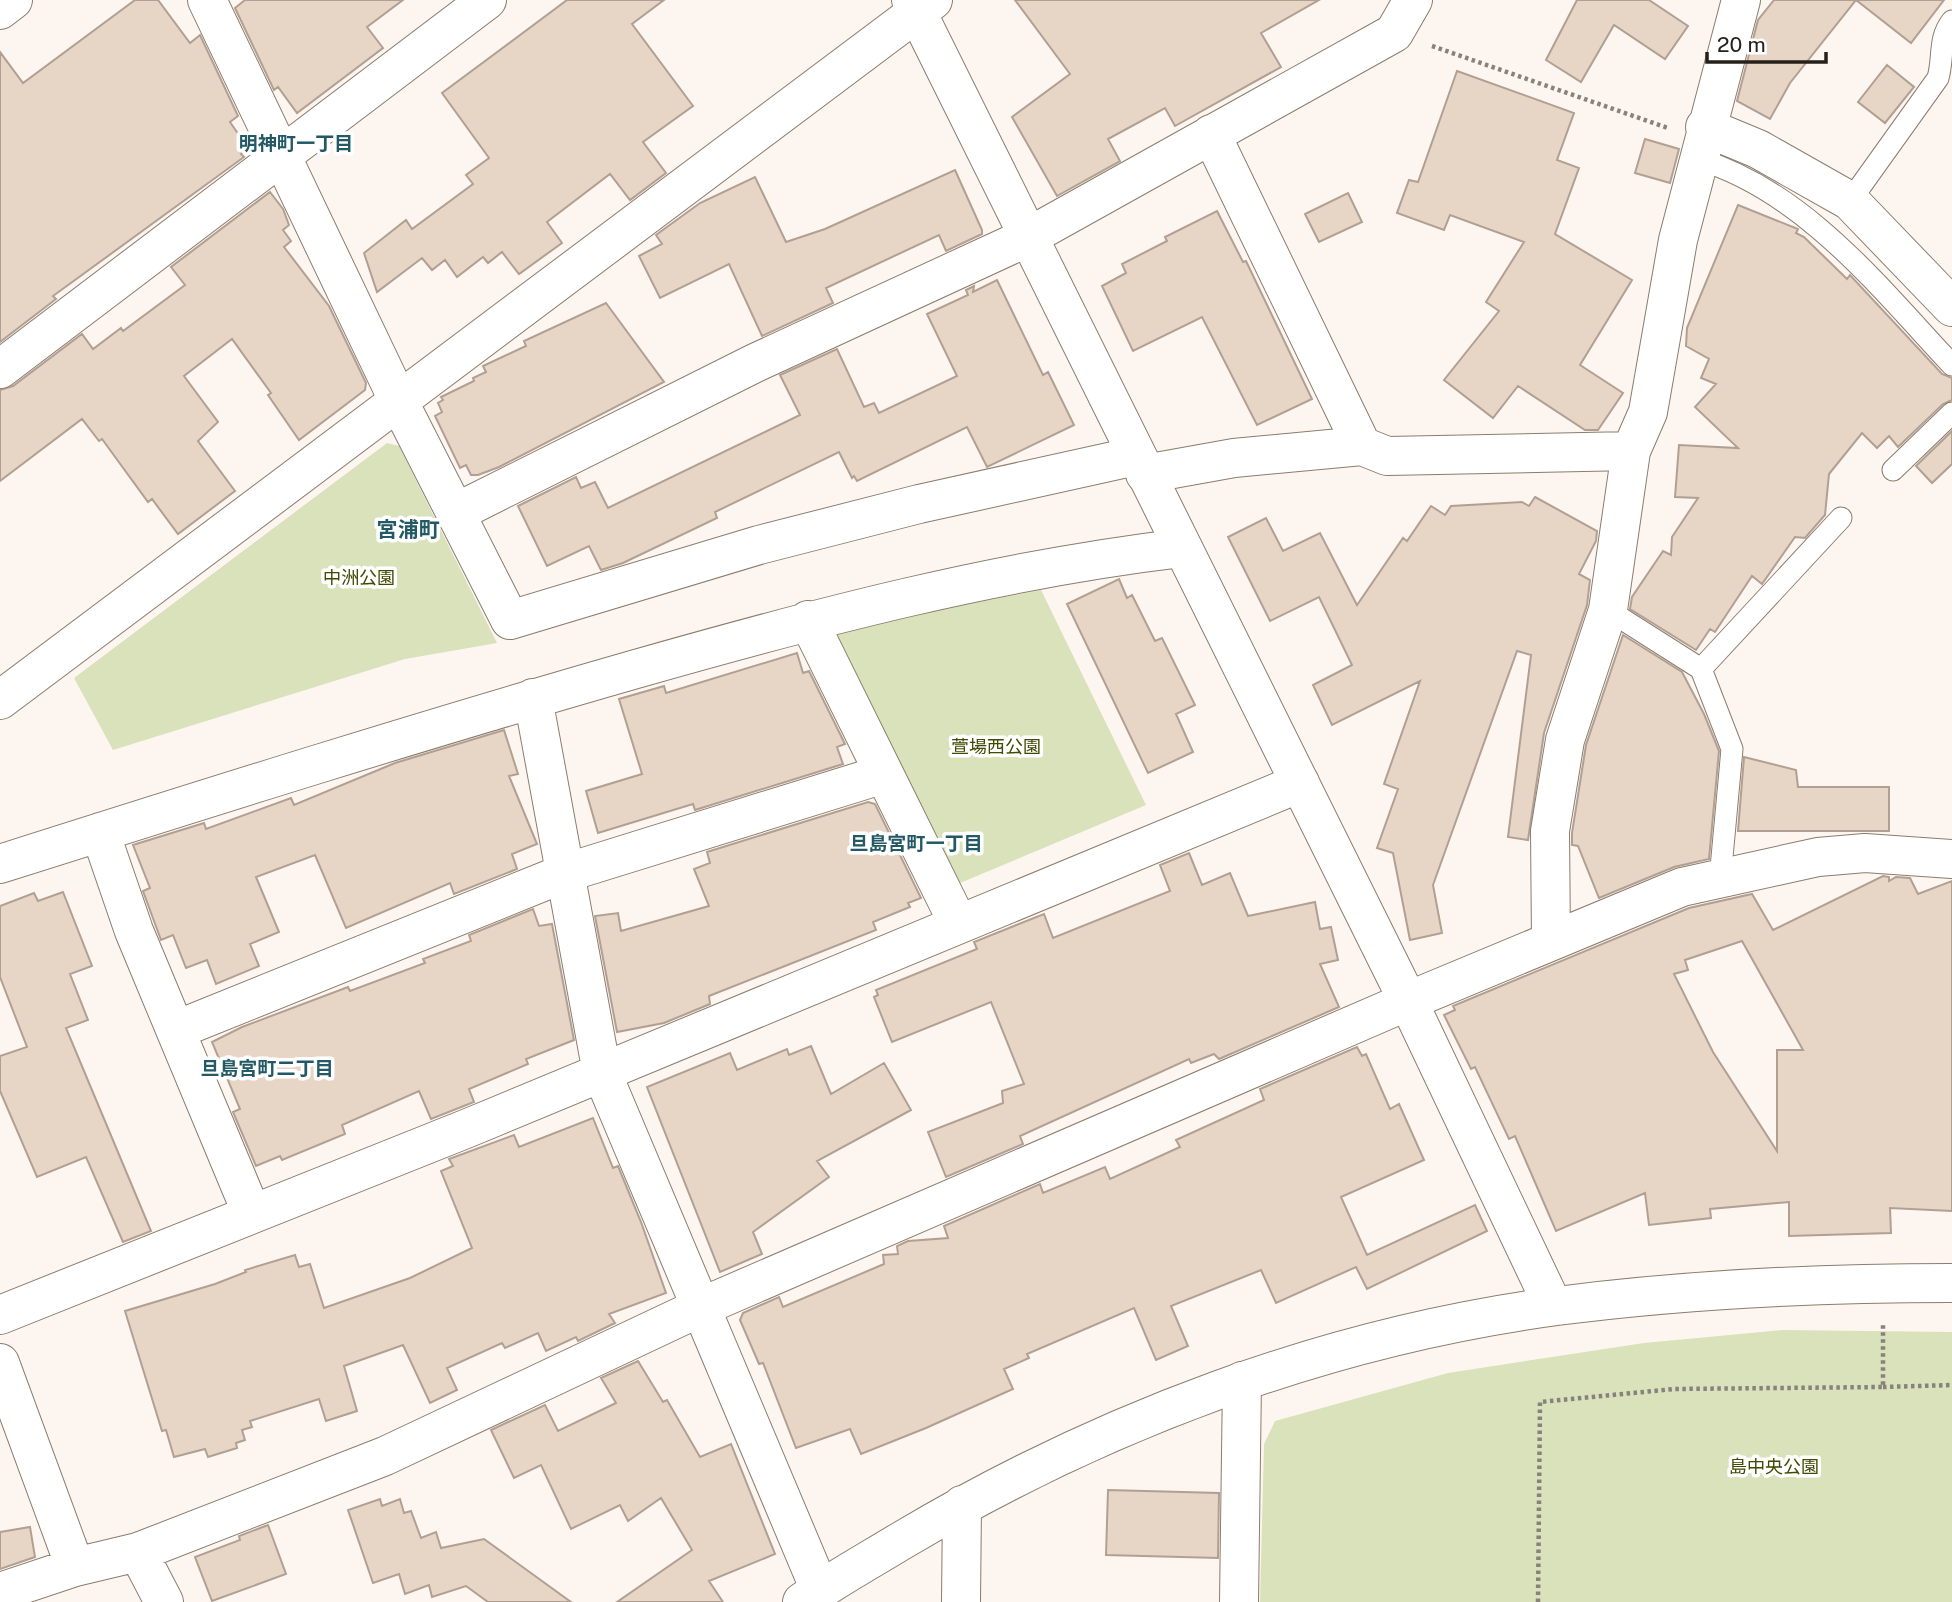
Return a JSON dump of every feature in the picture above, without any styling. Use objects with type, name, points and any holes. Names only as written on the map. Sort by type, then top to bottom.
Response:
[{"type":"street","points":[[0,10],[13,0]]},
{"type":"street","points":[[207,0],[399,402],[510,620],[773,541],[919,504],[1141,465],[1362,446],[1387,456],[1630,451]]},
{"type":"street","points":[[0,369],[487,0]]},
{"type":"street","points":[[455,513],[755,363],[1028,237],[1394,33],[1413,0]]},
{"type":"street","points":[[1551,940],[1550,831],[1565,740],[1608,610],[1630,451],[1648,412],[1678,240],[1741,0]]},
{"type":"street","points":[[0,700],[399,402],[920,4],[1028,237],[1408,1000],[1553,1306]]},
{"type":"street","points":[[1211,134],[1362,446]]},
{"type":"street","points":[[1702,142],[1758,149],[1850,201],[1952,307]]},
{"type":"street","points":[[0,864],[533,698],[808,620],[1080,560],[1182,548]]},
{"type":"street","points":[[808,620],[958,923]]},
{"type":"street","points":[[533,698],[603,1073],[701,1307],[811,1596],[962,1505],[1080,1446],[1242,1381],[1392,1338],[1553,1306],[1694,1290],[1952,1283]]},
{"type":"street","points":[[176,1030],[565,873],[884,774]]},
{"type":"street","points":[[0,1315],[603,1073],[958,923],[1300,783]]},
{"type":"street","points":[[100,832],[134,931],[252,1214]]},
{"type":"street","points":[[0,1592],[75,1567],[138,1552],[385,1455],[701,1307],[1408,1000],[1682,887],[1818,857],[1865,853],[1952,859]]},
{"type":"street","points":[[0,1363],[75,1567]]},
{"type":"street","points":[[1239,1602],[1242,1381]]},
{"type":"street","points":[[961,1602],[962,1505]]},
{"type":"street","points":[[138,1552],[164,1602]]},
{"type":"lane","points":[[1850,201],[1938,78],[1942,64],[1941,38],[1952,21]]},
{"type":"lane","points":[[1702,142],[1730,169],[1767,190],[1848,253],[1952,365]]},
{"type":"lane","points":[[1893,470],[1952,413]]},
{"type":"lane","points":[[1701,669],[1841,518]]},
{"type":"lane","points":[[1608,610],[1701,669],[1732,749],[1720,879]]},
{"type":"path","points":[[1394,33],[1702,142]]},
{"type":"path","points":[[1882,1283],[1883,1387]]},
{"type":"path","points":[[1538,1602],[1539,1402],[1675,1389],[1952,1385]]},
{"type":"green space","name":"中洲公園","points":[[387,443],[399,446],[497,643],[405,659],[113,750],[74,678]]},
{"type":"green space","name":"萱場西公園","points":[[1041,590],[1146,805],[941,891],[822,632]]},
{"type":"green space","name":"島中央公園","points":[[1783,1330],[1952,1332],[1952,1602],[1260,1602],[1264,1444],[1275,1421],[1448,1373],[1644,1343]]},
{"type":"building","points":[[135,0],[158,0],[190,43],[200,35],[238,116],[230,122],[248,148],[241,154],[244,157],[53,296],[56,299],[0,342],[0,52],[23,83]]},
{"type":"building","points":[[245,0],[403,0],[367,27],[383,48],[297,113],[278,87],[274,90],[235,8]]},
{"type":"building","points":[[567,0],[664,0],[632,24],[693,106],[643,142],[666,173],[630,200],[610,174],[547,222],[562,243],[519,274],[502,252],[488,263],[483,257],[457,277],[445,260],[432,270],[422,258],[377,292],[364,253],[406,220],[412,229],[473,184],[466,175],[489,158],[442,93]]},
{"type":"building","points":[[1015,0],[1319,0],[1261,33],[1281,67],[1175,126],[1165,108],[1108,139],[1120,161],[1057,196],[1012,117],[1070,74]]},
{"type":"building","points":[[1577,0],[1649,0],[1688,26],[1665,59],[1614,25],[1581,82],[1546,60]]},
{"type":"building","points":[[1774,0],[1856,0],[1790,83],[1770,119],[1737,101],[1758,20]]},
{"type":"building","points":[[1856,0],[1944,0],[1911,43]]},
{"type":"building","points":[[1887,65],[1914,87],[1885,123],[1858,102]]},
{"type":"building","points":[[1457,71],[1574,113],[1557,160],[1579,168],[1555,234],[1632,280],[1580,365],[1623,393],[1598,430],[1585,430],[1518,386],[1493,418],[1444,380],[1499,311],[1486,302],[1524,242],[1450,215],[1444,230],[1397,213],[1409,180],[1418,182]]},
{"type":"building","points":[[1645,139],[1679,149],[1670,183],[1635,173]]},
{"type":"building","points":[[955,170],[982,234],[946,251],[939,235],[826,288],[833,303],[762,336],[729,264],[660,298],[639,256],[662,244],[656,235],[700,203],[755,177],[786,242],[825,229]]},
{"type":"building","points":[[270,192],[283,209],[289,225],[283,230],[291,241],[284,247],[329,306],[366,383],[365,390],[299,440],[268,395],[271,393],[232,339],[184,376],[218,422],[198,441],[235,491],[178,534],[152,499],[148,502],[102,439],[99,441],[82,419],[0,481],[0,390],[13,386],[82,334],[93,349],[121,328],[123,331],[185,285],[171,267]]},
{"type":"building","points":[[1348,193],[1362,222],[1319,242],[1305,214]]},
{"type":"building","points":[[1738,205],[1798,229],[1796,233],[1804,237],[1847,279],[1850,275],[1942,374],[1952,378],[1952,400],[1943,404],[1898,447],[1889,436],[1877,448],[1862,433],[1829,474],[1825,515],[1805,538],[1795,537],[1762,584],[1752,576],[1715,632],[1710,629],[1696,650],[1630,609],[1632,597],[1663,551],[1671,555],[1672,537],[1698,498],[1675,497],[1679,445],[1738,448],[1695,407],[1716,384],[1701,378],[1709,359],[1686,346],[1687,328]]},
{"type":"building","points":[[1217,211],[1243,262],[1246,261],[1312,399],[1257,425],[1202,317],[1133,351],[1102,286],[1126,273],[1122,264],[1167,241],[1165,237]]},
{"type":"building","points":[[997,280],[1043,375],[1048,372],[1074,425],[987,467],[967,427],[857,481],[854,476],[852,478],[839,452],[715,512],[717,518],[623,563],[601,570],[589,546],[547,566],[518,506],[576,477],[581,488],[595,482],[608,508],[800,415],[780,375],[837,349],[864,407],[874,403],[879,413],[957,376],[927,314],[968,295],[966,290],[974,286],[973,292]]},
{"type":"building","points":[[606,303],[664,382],[499,467],[478,475],[471,475],[466,465],[460,468],[435,416],[442,412],[438,403],[443,400],[441,397],[474,381],[473,378],[486,372],[483,366],[526,346],[524,341]]},
{"type":"building","points":[[1952,431],[1952,464],[1932,483],[1916,466]]},
{"type":"building","points":[[1535,497],[1597,531],[1596,541],[1579,574],[1590,580],[1587,605],[1544,733],[1528,840],[1508,837],[1531,655],[1517,651],[1433,885],[1442,933],[1410,940],[1393,853],[1377,848],[1398,789],[1384,784],[1420,681],[1332,725],[1313,685],[1352,665],[1319,597],[1270,621],[1228,537],[1266,518],[1283,551],[1320,533],[1357,605],[1403,538],[1407,541],[1431,506],[1445,515],[1451,506],[1522,502],[1529,506]]},
{"type":"building","points":[[1119,579],[1127,598],[1132,595],[1155,641],[1162,638],[1195,705],[1176,714],[1193,752],[1148,773],[1067,604]]},
{"type":"building","points":[[1623,635],[1682,672],[1704,714],[1719,751],[1709,859],[1674,867],[1599,898],[1578,846],[1572,845],[1572,833],[1586,745]]},
{"type":"building","points":[[797,653],[803,673],[809,671],[845,744],[837,747],[843,764],[695,810],[693,804],[598,833],[586,791],[642,774],[619,699],[664,686],[666,693]]},
{"type":"building","points":[[504,730],[518,774],[509,776],[537,844],[512,854],[517,869],[454,894],[450,883],[346,928],[315,855],[256,877],[279,932],[250,944],[259,966],[216,984],[207,960],[186,968],[173,935],[161,940],[143,891],[150,888],[133,845],[204,823],[206,829],[291,798],[294,805],[395,763]]},
{"type":"building","points":[[1744,757],[1796,770],[1798,787],[1889,787],[1889,831],[1738,831]]},
{"type":"building","points":[[868,802],[875,804],[921,898],[908,903],[910,907],[873,922],[876,930],[709,996],[710,1004],[664,1023],[617,1032],[595,916],[618,913],[621,931],[709,906],[694,869],[710,863],[707,852]]},
{"type":"building","points":[[1189,853],[1202,885],[1230,873],[1248,916],[1315,902],[1320,929],[1331,927],[1338,960],[1320,964],[1339,1007],[1219,1059],[1214,1054],[1191,1063],[1189,1059],[1020,1136],[1023,1144],[946,1177],[928,1132],[1003,1103],[1002,1091],[1024,1084],[991,1002],[892,1042],[874,997],[878,995],[876,990],[977,949],[974,942],[1044,914],[1053,938],[1170,891],[1160,865]]},
{"type":"building","points":[[1883,876],[1889,877],[1889,881],[1896,877],[1910,878],[1918,894],[1952,881],[1952,1211],[1890,1208],[1891,1233],[1789,1236],[1789,1202],[1710,1209],[1711,1218],[1649,1225],[1645,1193],[1556,1231],[1515,1136],[1509,1139],[1475,1067],[1471,1069],[1444,1015],[1455,1010],[1453,1006],[1689,908],[1752,894],[1773,930]],"holes":[[[1742,941],[1803,1050],[1777,1050],[1777,1151],[1713,1052],[1674,974],[1688,970],[1685,960]]]},
{"type":"building","points":[[63,892],[92,966],[70,974],[88,1020],[66,1028],[151,1231],[123,1242],[86,1157],[37,1177],[0,1091],[0,1056],[27,1047],[0,977],[0,906],[34,893],[38,901]]},
{"type":"building","points":[[533,909],[539,926],[552,924],[574,1040],[526,1059],[528,1064],[469,1089],[474,1102],[431,1119],[419,1091],[342,1125],[345,1134],[282,1160],[280,1156],[256,1166],[233,1112],[240,1109],[212,1042],[242,1027],[348,987],[350,991],[425,963],[423,959],[471,941],[469,935]]},
{"type":"building","points":[[811,1046],[831,1094],[884,1063],[911,1110],[817,1161],[829,1177],[753,1232],[762,1254],[720,1272],[647,1087],[730,1053],[737,1070],[787,1049],[789,1055]]},
{"type":"building","points":[[1357,1047],[1362,1056],[1366,1054],[1390,1109],[1399,1104],[1424,1160],[1341,1197],[1367,1255],[1475,1205],[1487,1231],[1367,1289],[1356,1267],[1276,1303],[1261,1270],[1171,1306],[1188,1346],[1156,1360],[1134,1308],[1027,1354],[1029,1358],[1004,1369],[1013,1389],[926,1428],[861,1454],[850,1429],[796,1448],[763,1363],[759,1364],[740,1320],[743,1313],[779,1297],[783,1307],[884,1264],[883,1255],[898,1254],[897,1246],[908,1241],[948,1238],[944,1226],[1040,1184],[1043,1193],[1105,1167],[1110,1179],[1180,1147],[1176,1140],[1264,1100],[1260,1089]]},
{"type":"building","points":[[593,1118],[613,1168],[618,1166],[666,1293],[609,1314],[615,1323],[578,1341],[576,1337],[546,1351],[538,1333],[505,1348],[502,1343],[447,1368],[457,1390],[430,1403],[403,1345],[344,1366],[357,1411],[326,1421],[319,1399],[250,1421],[252,1427],[242,1430],[245,1440],[236,1443],[237,1448],[208,1457],[205,1449],[174,1457],[166,1430],[162,1431],[125,1311],[215,1284],[246,1272],[245,1270],[295,1255],[299,1267],[310,1264],[324,1308],[410,1278],[472,1248],[441,1171],[453,1166],[449,1159],[514,1135],[519,1147]]},
{"type":"building","points":[[638,1361],[663,1402],[667,1400],[700,1457],[731,1444],[775,1554],[709,1581],[723,1602],[617,1602],[692,1550],[661,1498],[628,1521],[620,1505],[571,1529],[541,1465],[514,1478],[491,1430],[545,1405],[558,1431],[616,1403],[601,1378]]},
{"type":"building","points":[[1108,1490],[1219,1493],[1218,1558],[1106,1555]]},
{"type":"building","points":[[380,1499],[382,1506],[400,1499],[404,1513],[411,1511],[421,1538],[436,1532],[441,1548],[484,1539],[571,1602],[488,1602],[466,1586],[432,1597],[429,1585],[405,1594],[399,1574],[373,1583],[348,1510]]},
{"type":"building","points":[[268,1525],[286,1574],[212,1601],[195,1557],[240,1540],[239,1536]]},
{"type":"building","points":[[30,1527],[35,1557],[0,1569],[0,1532]]},
{"type":"district","name":"明神町一丁目","points":[[296,143]]},
{"type":"district","name":"宮浦町","points":[[408,530]]},
{"type":"district","name":"旦島宮町一丁目","points":[[916,843]]},
{"type":"district","name":"旦島宮町二丁目","points":[[267,1068]]}]
